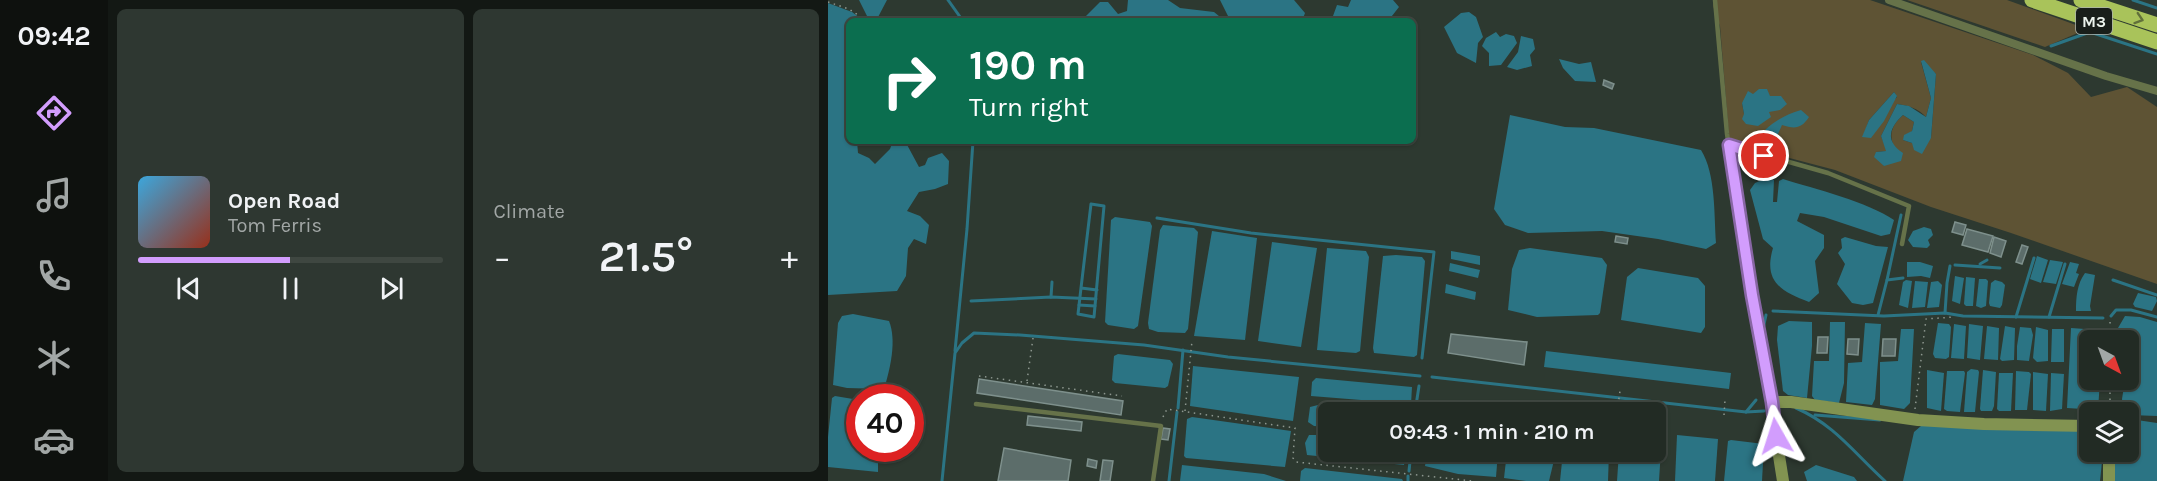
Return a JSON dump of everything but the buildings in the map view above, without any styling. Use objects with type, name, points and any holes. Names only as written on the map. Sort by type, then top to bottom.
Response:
[{"type":"highway","name":"M3","points":[[2032,0],[2157,42]]},
{"type":"highway","name":"M3","points":[[2081,0],[2157,25]]},
{"type":"street","points":[[1889,0],[2106,76],[2157,91]]},
{"type":"street","points":[[1783,481],[1772,402],[1791,402],[1914,420],[2079,426]]},
{"type":"street","points":[[2109,462],[2109,481]]},
{"type":"lane","points":[[1715,0],[1729,145],[1752,295],[1772,402]]},
{"type":"lane","points":[[1729,145],[1828,173],[1909,206],[1902,244]]},
{"type":"lane","points":[[976,404],[1161,426],[1153,481]]},
{"type":"path","points":[[828,2],[849,9],[862,18]]},
{"type":"path","points":[[1914,420],[1926,319],[1954,317]]},
{"type":"path","points":[[2110,322],[2110,330]]},
{"type":"path","points":[[1027,381],[1033,339]]},
{"type":"path","points":[[1185,412],[1192,341]]},
{"type":"path","points":[[979,376],[1122,396]]},
{"type":"path","points":[[1618,402],[1620,391]]},
{"type":"path","points":[[1724,415],[1725,400]]},
{"type":"path","points":[[1161,426],[1167,409],[1295,428],[1293,458],[1296,462],[1473,481]]},
{"type":"shaded area","points":[[1714,0],[1870,0],[2033,55],[2068,73],[2091,97],[2127,87],[2157,107],[2157,284],[1931,207],[1835,170],[1732,143],[1729,136],[1720,26],[1713,6]],"holes":[[[1921,62],[1936,74],[1931,138],[1912,143],[1903,140],[1912,131],[1914,122],[1903,115],[1892,129],[1891,137],[1894,147],[1884,166],[1876,152],[1887,151],[1881,136],[1897,104],[1920,111],[1926,117],[1931,98]],[[1894,92],[1897,97],[1863,137],[1869,120]],[[1753,94],[1770,96],[1768,112],[1744,114],[1742,103]]]},
{"type":"shaded area","points":[[1907,0],[2007,0],[2087,29],[2045,47]]},
{"type":"water","points":[[859,0],[887,0],[878,18],[868,18]]},
{"type":"water","points":[[1128,0],[1168,0],[1180,8],[1214,12],[1221,18],[1084,18],[1100,2],[1108,2],[1118,14],[1127,11]]},
{"type":"water","points":[[1220,0],[1294,0],[1305,13],[1303,18],[1229,18]]},
{"type":"water","points":[[1351,0],[1393,0],[1399,7],[1390,18],[1331,18],[1337,5],[1348,7]]},
{"type":"water","points":[[828,3],[852,12],[860,18],[846,18],[846,144],[857,144],[858,153],[875,164],[892,144],[907,144],[919,167],[925,165],[928,158],[942,153],[949,161],[948,184],[919,192],[907,211],[920,216],[929,225],[926,244],[914,239],[908,248],[906,276],[897,291],[828,295]]},
{"type":"water","points":[[1469,12],[1476,17],[1483,37],[1478,43],[1476,63],[1457,53],[1444,27],[1461,13]]},
{"type":"water","points":[[1496,32],[1500,37],[1506,34],[1514,36],[1517,43],[1501,65],[1489,66],[1489,53],[1482,46],[1486,38]]},
{"type":"water","points":[[1521,36],[1533,39],[1535,49],[1530,55],[1532,66],[1517,70],[1507,67],[1518,52]]},
{"type":"water","points":[[1559,59],[1579,64],[1591,62],[1596,82],[1575,81],[1563,68]]},
{"type":"water","points":[[1924,60],[1936,74],[1931,138],[1922,154],[1914,150],[1912,143],[1903,140],[1904,135],[1912,131],[1914,122],[1903,115],[1891,134],[1893,144],[1903,153],[1901,161],[1884,166],[1874,157],[1876,152],[1886,151],[1881,136],[1897,104],[1909,106],[1926,117],[1931,98],[1921,61]]},
{"type":"water","points":[[1759,89],[1767,89],[1770,96],[1781,96],[1787,104],[1780,110],[1769,112],[1771,117],[1758,126],[1746,124],[1742,119],[1744,114],[1742,103],[1748,91],[1753,94]]},
{"type":"water","points":[[1894,92],[1897,96],[1884,121],[1871,138],[1862,137],[1869,120]]},
{"type":"water","points":[[1801,110],[1809,117],[1803,124],[1794,127],[1782,125],[1778,134],[1768,136],[1765,130],[1769,126]]},
{"type":"water","points":[[1510,115],[1565,127],[1594,128],[1701,150],[1712,183],[1716,243],[1706,249],[1602,231],[1528,233],[1505,225],[1494,209]]},
{"type":"water","points":[[1767,178],[1774,180],[1773,202],[1777,202],[1779,181],[1783,179],[1841,196],[1883,213],[1894,220],[1890,234],[1881,236],[1824,217],[1800,213],[1797,221],[1824,235],[1824,248],[1815,261],[1819,293],[1809,302],[1790,294],[1777,284],[1773,277],[1770,269],[1773,248],[1763,239],[1750,190],[1755,183]]},
{"type":"water","points":[[1115,217],[1150,222],[1152,226],[1138,326],[1134,329],[1108,325],[1105,322],[1111,220]]},
{"type":"water","points":[[1163,225],[1194,228],[1198,232],[1188,329],[1185,333],[1158,332],[1149,329],[1160,230]]},
{"type":"water","points":[[1924,227],[1931,229],[1933,235],[1928,240],[1930,245],[1927,248],[1913,247],[1908,240],[1913,231]]},
{"type":"water","points":[[1212,231],[1257,238],[1245,340],[1194,336]]},
{"type":"water","points":[[1845,237],[1888,247],[1873,303],[1863,305],[1852,303],[1837,284],[1845,264],[1838,253],[1842,248],[1841,239]]},
{"type":"water","points":[[1272,242],[1317,248],[1301,347],[1258,341]]},
{"type":"water","points":[[1327,248],[1366,251],[1369,257],[1360,351],[1356,353],[1317,350]]},
{"type":"water","points":[[1530,248],[1602,258],[1607,265],[1600,313],[1598,315],[1537,317],[1508,310],[1512,269],[1519,250]]},
{"type":"water","points":[[1451,251],[1480,256],[1480,265],[1451,259]]},
{"type":"water","points":[[1383,256],[1422,257],[1425,261],[1417,355],[1414,357],[1374,353],[1373,348]]},
{"type":"water","points":[[2037,256],[2048,260],[2041,283],[2030,279]]},
{"type":"water","points":[[2050,260],[2063,262],[2056,284],[2043,282]]},
{"type":"water","points":[[1907,262],[1920,262],[1933,266],[1930,278],[1907,277]]},
{"type":"water","points":[[2070,262],[2079,264],[2076,273],[2079,274],[2074,287],[2062,284]]},
{"type":"water","points":[[1450,263],[1480,270],[1478,278],[1449,271]]},
{"type":"water","points":[[1638,268],[1698,278],[1705,286],[1705,327],[1701,333],[1621,320],[1627,277]]},
{"type":"water","points":[[2085,273],[2095,275],[2091,311],[2076,311],[2080,282]]},
{"type":"water","points":[[1955,276],[1964,278],[1960,304],[1952,301]]},
{"type":"water","points":[[1966,277],[1975,278],[1973,306],[1964,304]]},
{"type":"water","points":[[1979,279],[1988,281],[1986,306],[1981,308],[1976,306]]},
{"type":"water","points":[[1995,280],[2005,285],[2000,308],[1990,306],[1989,303],[1991,283]]},
{"type":"water","points":[[1912,281],[1908,308],[1899,305],[1903,282]]},
{"type":"water","points":[[1915,281],[1928,282],[1925,307],[1912,308]]},
{"type":"water","points":[[1938,281],[1942,285],[1939,307],[1927,308],[1931,282]]},
{"type":"water","points":[[1446,284],[1476,292],[1475,300],[1445,293]]},
{"type":"water","points":[[2138,293],[2156,297],[2157,301],[2152,311],[2135,307],[2133,304]]},
{"type":"water","points":[[853,314],[889,321],[893,346],[885,384],[846,384],[846,388],[833,385],[838,323],[842,316]]},
{"type":"water","points":[[2125,316],[2157,322],[2157,416],[2139,415],[2139,402],[2122,402],[2123,390],[2139,390],[2139,330],[2118,330]]},
{"type":"water","points":[[1789,321],[1812,322],[1807,398],[1788,395],[1783,391],[1777,340],[1778,326]]},
{"type":"water","points":[[1830,322],[1845,322],[1844,383],[1839,403],[1815,400],[1812,396],[1814,361],[1829,361]]},
{"type":"water","points":[[1865,323],[1881,324],[1875,399],[1872,405],[1846,402],[1848,363],[1862,362]]},
{"type":"water","points":[[1938,323],[1949,324],[1951,327],[1949,357],[1946,359],[1935,358],[1933,354]]},
{"type":"water","points":[[1954,324],[1966,326],[1964,359],[1951,358]]},
{"type":"water","points":[[1969,324],[1983,326],[1980,360],[1967,358]]},
{"type":"water","points":[[1987,326],[1999,328],[1998,360],[1984,359]]},
{"type":"water","points":[[2005,326],[2015,328],[2014,360],[2002,361],[2000,359]]},
{"type":"water","points":[[2020,327],[2031,328],[2033,335],[2029,361],[2017,360]]},
{"type":"water","points":[[2036,327],[2048,330],[2048,361],[2037,362],[2033,358]]},
{"type":"water","points":[[2071,328],[2099,330],[2079,330],[2079,390],[2099,390],[2099,402],[2079,402],[2079,409],[2067,408]]},
{"type":"water","points":[[1901,329],[1914,329],[1910,403],[1904,409],[1880,405],[1880,362],[1898,361]]},
{"type":"water","points":[[2052,329],[2064,329],[2064,362],[2051,362]]},
{"type":"water","points":[[1546,351],[1731,373],[1729,389],[1544,367]]},
{"type":"water","points":[[1118,354],[1170,360],[1173,364],[1168,386],[1165,388],[1115,383],[1112,380],[1114,356]]},
{"type":"water","points":[[1193,366],[1299,377],[1293,421],[1190,406]]},
{"type":"water","points":[[1971,369],[1979,372],[1975,412],[1964,412],[1967,372]]},
{"type":"water","points":[[1927,370],[1944,373],[1941,411],[1927,408]]},
{"type":"water","points":[[1983,370],[1996,372],[1992,411],[1981,411],[1980,409]]},
{"type":"water","points":[[1947,371],[1964,371],[1965,373],[1960,412],[1944,409]]},
{"type":"water","points":[[2016,371],[2031,374],[2027,410],[2015,410]]},
{"type":"water","points":[[2033,372],[2048,374],[2046,411],[2033,410]]},
{"type":"water","points":[[1999,373],[2013,373],[2011,411],[1997,409]]},
{"type":"water","points":[[2051,373],[2064,374],[2062,409],[2050,411]]},
{"type":"water","points":[[1316,378],[1412,387],[1411,402],[1311,396],[1312,382]]},
{"type":"water","points":[[835,396],[846,398],[846,462],[878,462],[878,472],[828,467],[832,398]]},
{"type":"water","points":[[1318,405],[1318,426],[1308,422],[1310,407]]},
{"type":"water","points":[[1192,417],[1291,431],[1285,467],[1186,458],[1184,456],[1187,419]]},
{"type":"water","points":[[2139,420],[2157,423],[2157,481],[2112,481],[2114,462],[2139,462]]},
{"type":"water","points":[[1932,424],[2079,430],[2079,462],[2102,462],[2100,481],[1903,481],[1914,432],[1921,426]]},
{"type":"water","points":[[1309,435],[1318,435],[1318,456],[1307,455],[1305,443]]},
{"type":"water","points":[[1677,435],[1718,439],[1715,481],[1675,481]]},
{"type":"water","points":[[1728,441],[1764,444],[1762,481],[1724,481]]},
{"type":"water","points":[[1375,462],[1404,462],[1404,465]]},
{"type":"water","points":[[1426,462],[1497,462],[1496,477],[1458,474],[1425,466]]},
{"type":"water","points":[[1506,462],[1554,462],[1549,481],[1504,478]]},
{"type":"water","points":[[1562,462],[1609,462],[1608,481],[1560,481]]},
{"type":"water","points":[[1618,462],[1660,462],[1659,481],[1617,481]]},
{"type":"water","points":[[1182,465],[1264,474],[1286,481],[1180,481]]},
{"type":"water","points":[[1816,465],[1854,477],[1857,481],[1807,481],[1804,472]]},
{"type":"water","points":[[1305,468],[1402,479],[1403,481],[1300,481],[1301,471]]},
{"type":"waterway","points":[[948,0],[961,18]]},
{"type":"waterway","points":[[2133,0],[2157,8]]},
{"type":"waterway","points":[[2051,46],[2090,32],[2157,54]]},
{"type":"waterway","points":[[955,351],[973,144]]},
{"type":"waterway","points":[[1081,288],[1078,314],[1094,317],[1104,206],[1091,204],[1081,288],[1097,290]]},
{"type":"waterway","points":[[1887,280],[1901,215]]},
{"type":"waterway","points":[[1157,218],[1251,233],[1434,252],[1422,358]]},
{"type":"waterway","points":[[2016,317],[2034,258]]},
{"type":"waterway","points":[[1980,264],[1987,260]]},
{"type":"waterway","points":[[2049,317],[2065,264]]},
{"type":"waterway","points":[[1955,265],[2000,268]]},
{"type":"waterway","points":[[1945,313],[1950,266]]},
{"type":"waterway","points":[[1878,315],[1887,280],[1903,278]]},
{"type":"waterway","points":[[2113,280],[2157,295]]},
{"type":"waterway","points":[[1051,297],[1052,282]]},
{"type":"waterway","points":[[971,301],[1051,297],[1096,299]]},
{"type":"waterway","points":[[1079,305],[1095,306]]},
{"type":"waterway","points":[[2111,316],[2116,310],[2131,310],[2157,317]]},
{"type":"waterway","points":[[1773,311],[1884,316],[1945,313],[1963,316],[2103,318]]},
{"type":"waterway","points":[[1766,315],[1763,329],[1771,387]]},
{"type":"waterway","points":[[942,481],[955,353],[962,343],[974,333],[1144,345],[1228,357],[1420,376]]},
{"type":"waterway","points":[[1178,408],[1183,350]]},
{"type":"waterway","points":[[1432,377],[1746,412],[1764,411]]},
{"type":"waterway","points":[[1417,402],[1419,386]]},
{"type":"waterway","points":[[1746,412],[1756,400]]},
{"type":"waterway","points":[[1796,408],[1810,415],[1844,440],[1885,481]]},
{"type":"waterway","points":[[1169,481],[1177,412]]},
{"type":"waterway","points":[[1815,415],[1880,420]]},
{"type":"waterway","points":[[1409,471],[1410,462]]},
{"type":"waterway","points":[[1408,476],[1408,481]]},
{"type":"route","points":[[1764,156],[1729,145],[1776,436]]}]
